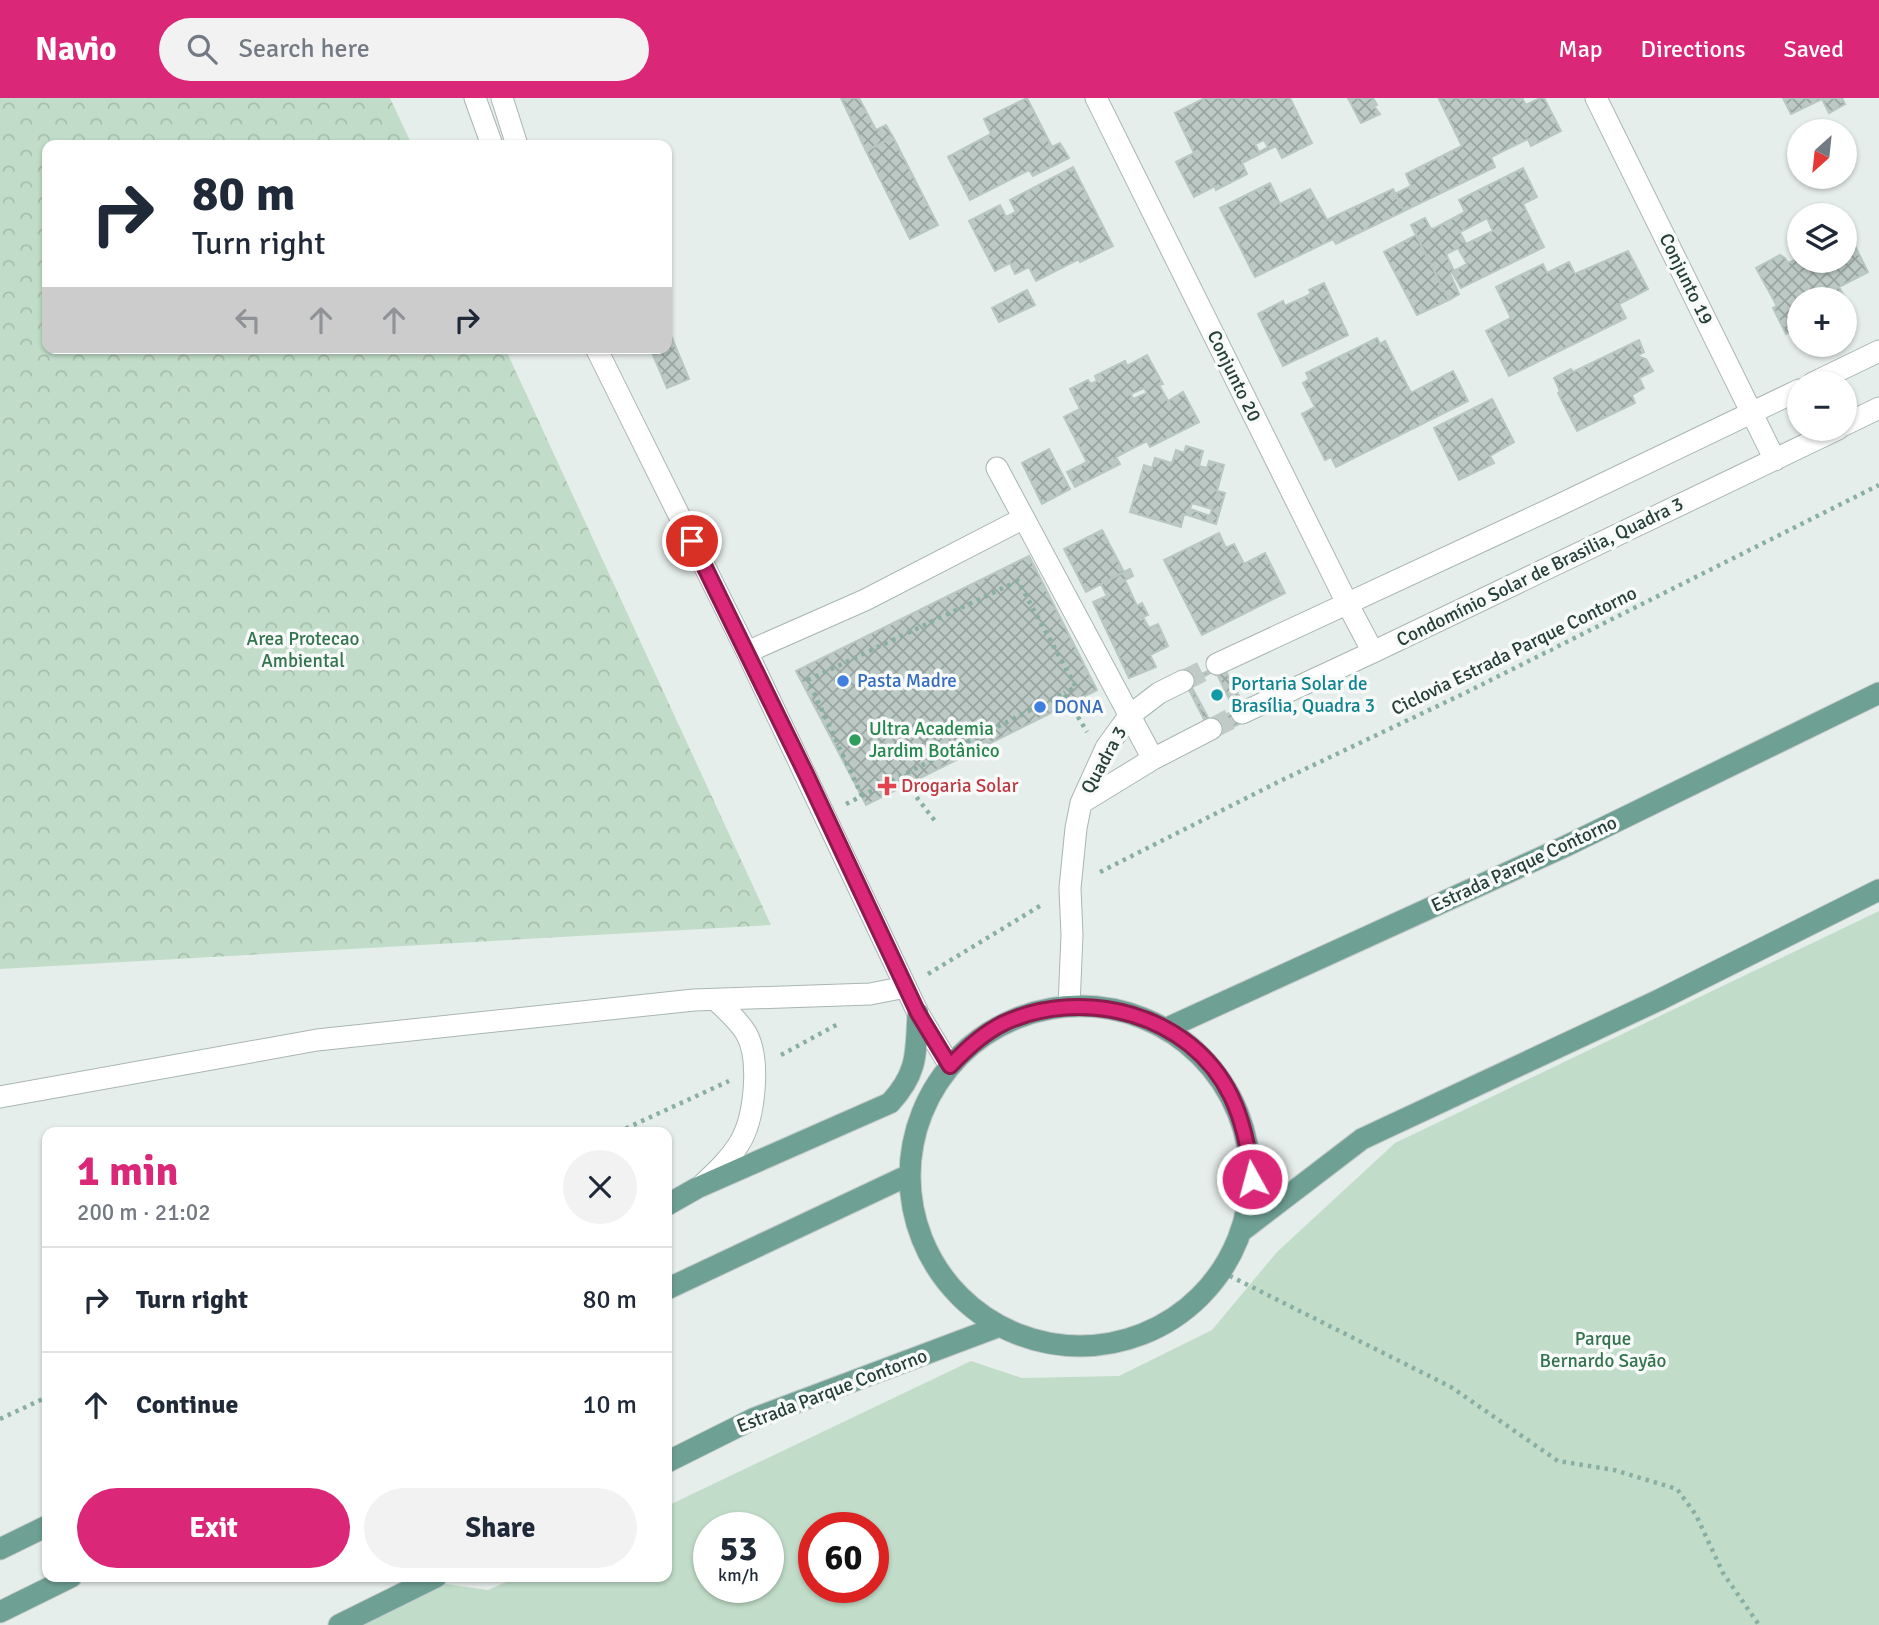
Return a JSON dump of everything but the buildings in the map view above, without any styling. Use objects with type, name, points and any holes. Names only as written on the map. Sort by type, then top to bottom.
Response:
[{"type":"main road","name":"Estrada Parque Contorno","points":[[1165,1029],[1566,846],[1879,693]]},
{"type":"main road","points":[[1243,1230],[1362,1139],[1658,1000],[1879,890]]},
{"type":"main road","points":[[1069,1006],[1102,1007],[1135,1015],[1165,1029],[1192,1048],[1213,1069],[1230,1094],[1242,1121],[1249,1149],[1252,1179],[1243,1230],[1234,1252],[1199,1300],[1171,1321],[1139,1337],[1104,1345],[1068,1346],[1033,1339],[1000,1326],[974,1309],[952,1288],[920,1235],[912,1205],[909,1175],[911,1151],[920,1117],[936,1085],[974,1042],[1003,1024],[1035,1012],[1069,1006]]},
{"type":"main road","points":[[672,1202],[697,1188],[890,1103],[905,1087],[916,1059],[918,1013]]},
{"type":"main road","points":[[672,1287],[909,1175]]},
{"type":"main road","name":"Estrada Parque Contorno","points":[[672,1460],[755,1418],[1000,1326]]},
{"type":"main road","points":[[0,1549],[42,1528]]},
{"type":"main road","points":[[0,1612],[61,1582]]},
{"type":"main road","points":[[339,1625],[426,1582]]},
{"type":"street","points":[[475,98],[490,140]]},
{"type":"street","points":[[502,98],[515,140]]},
{"type":"street","name":"Conjunto 20","points":[[1096,98],[1373,652]]},
{"type":"street","name":"Conjunto 19","points":[[1596,98],[1775,460]]},
{"type":"street","points":[[1838,371],[1879,351]]},
{"type":"street","points":[[599,354],[747,652],[918,1013],[950,1066]]},
{"type":"street","points":[[1217,664],[1787,396]]},
{"type":"street","points":[[1857,419],[1879,408]]},
{"type":"street","name":"Condomínio Solar de Brasilia, Quadra 3","points":[[1242,713],[1814,441]]},
{"type":"street","points":[[998,468],[1153,759]]},
{"type":"street","points":[[747,652],[865,600],[1024,518]]},
{"type":"street","name":"Quadra 3","points":[[1081,803],[1106,748],[1129,716],[1159,693],[1183,681]]},
{"type":"street","name":"Quadra 3","points":[[1081,803],[1153,759],[1211,729]]},
{"type":"street","points":[[1069,1006],[1072,935],[1070,888],[1081,803]]},
{"type":"street","points":[[0,1097],[317,1040],[694,1000],[870,994],[906,987]]},
{"type":"street","points":[[697,1188],[723,1166],[741,1142],[753,1103],[756,1068],[746,1033],[716,1000]]},
{"type":"path","name":"Ciclovia Estrada Parque Contorno","points":[[906,987],[1070,888],[1280,780],[1467,692],[1879,485]]},
{"type":"path","points":[[853,801],[1076,687],[1018,581],[808,680],[862,796]]},
{"type":"path","points":[[1064,693],[1088,734]]},
{"type":"path","points":[[901,776],[935,821]]},
{"type":"path","points":[[1222,1272],[1451,1387],[1558,1461],[1614,1471],[1677,1489],[1696,1516],[1723,1573],[1759,1625]]},
{"type":"path","points":[[0,1419],[42,1399]]},
{"type":"green space","name":"Area Protecao Ambiental","points":[[0,98],[390,98],[410,140],[42,140],[42,354],[508,354],[771,925],[0,969]]},
{"type":"green space","name":"Parque Bernardo Sayão","points":[[1879,911],[1879,1625],[336,1625],[422,1582],[488,1590],[506,1582],[672,1582],[672,1504],[971,1361],[1022,1378],[1119,1376],[1212,1330],[1277,1252],[1395,1143]]},
{"type":"tunnel","points":[[1183,681],[1217,664]]},
{"type":"tunnel","points":[[1211,729],[1242,713]]},
{"type":"place","name":"Pasta Madre","points":[[843,681]]},
{"type":"place","name":"Portaria Solar de Brasília, Quadra 3","points":[[1217,695]]},
{"type":"place","name":"DONA","points":[[1040,707]]},
{"type":"place","name":"Ultra Academia Jardim Botânico","points":[[855,740]]},
{"type":"place","name":"Drogaria Solar","points":[[887,786]]},
{"type":"route","points":[[692,541],[806,774],[918,1013],[950,1066],[974,1042],[1003,1024],[1035,1012],[1069,1006],[1102,1007],[1135,1015],[1165,1029],[1192,1048],[1213,1069],[1230,1094],[1242,1121],[1249,1149],[1252,1179]]}]
